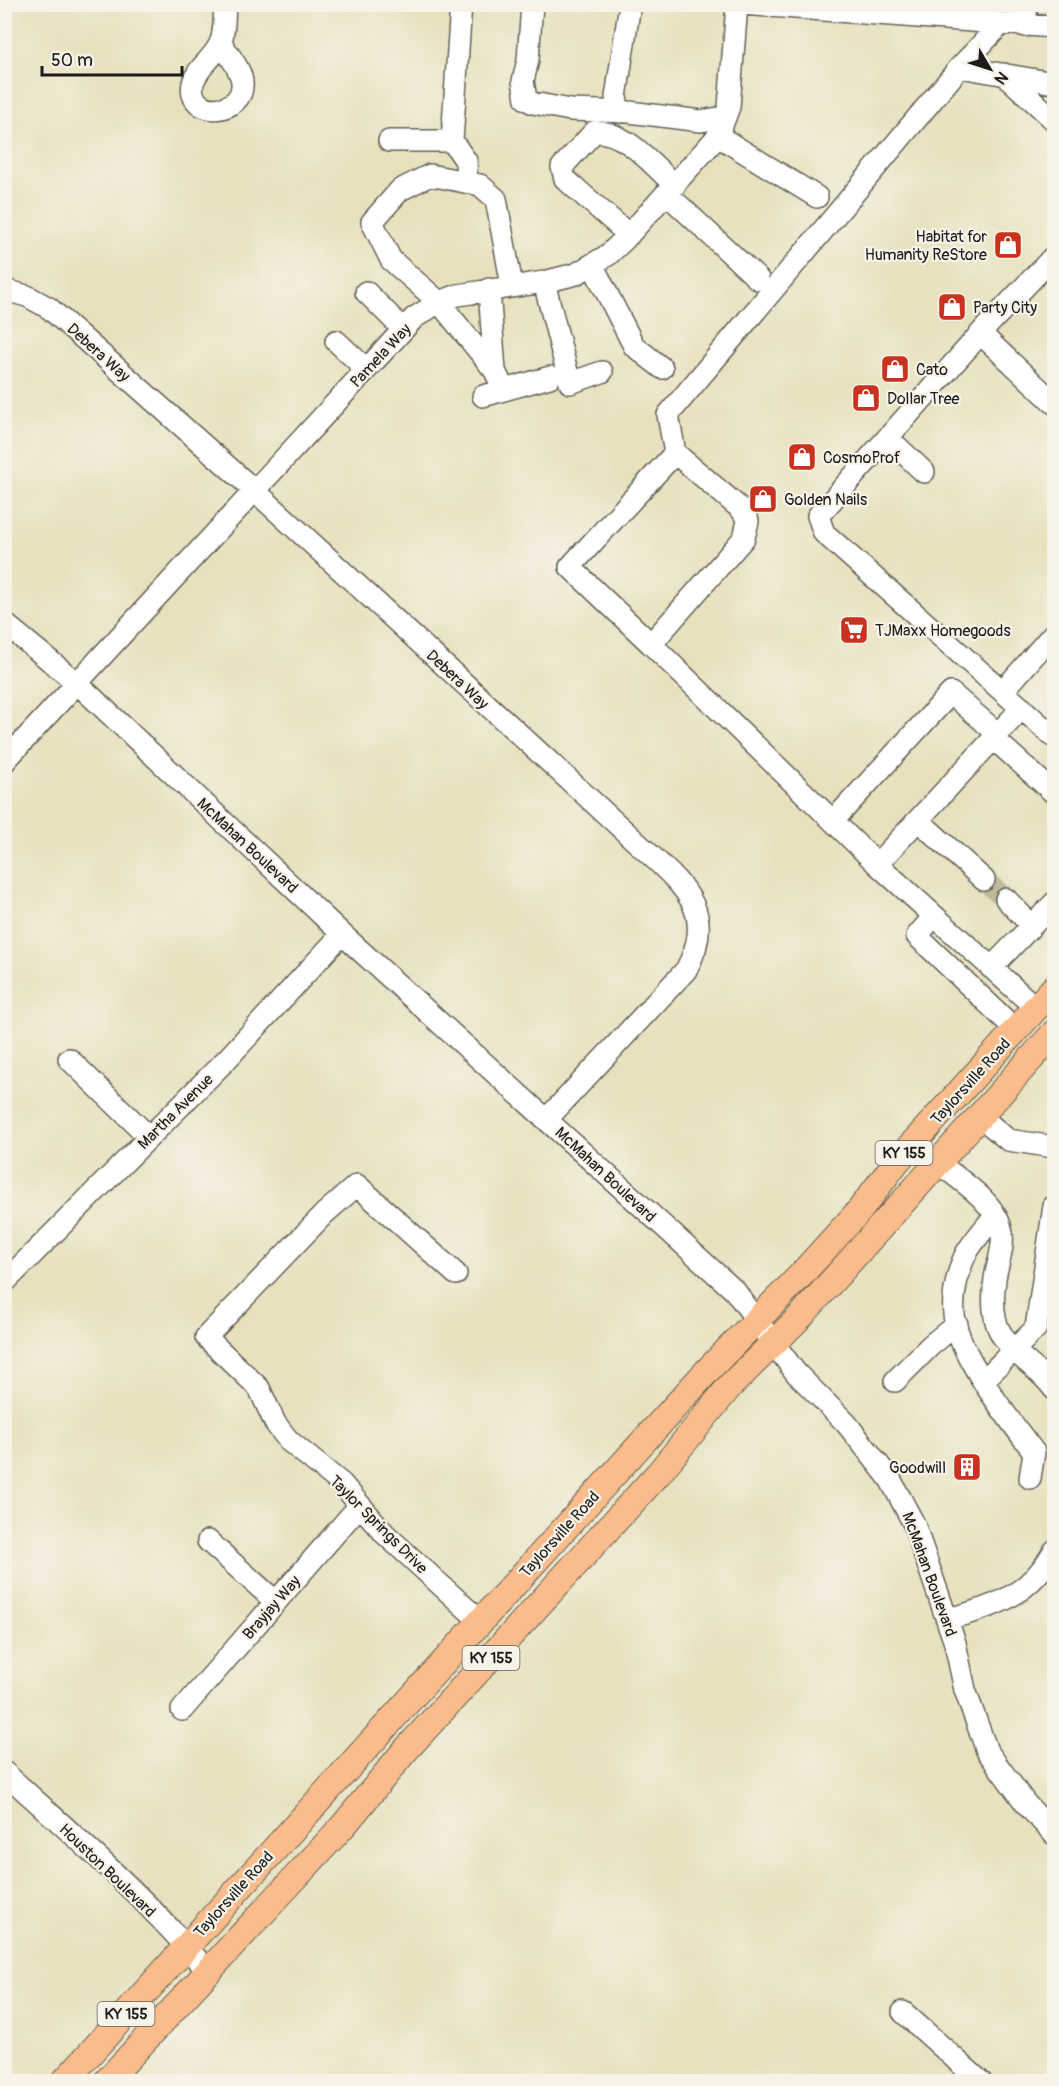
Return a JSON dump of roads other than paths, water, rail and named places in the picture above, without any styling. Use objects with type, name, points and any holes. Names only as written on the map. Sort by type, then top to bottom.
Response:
[{"type":"main road","name":"Taylorsville Road","points":[[64,2082],[708,1370],[860,1210],[897,1161],[1054,988]]},
{"type":"main road","name":"Taylorsville Road","points":[[106,2082],[344,1825],[404,1752],[658,1474],[730,1386],[774,1343],[981,1117],[1051,1045]]},
{"type":"street","points":[[221,42],[225,4]]},
{"type":"street","points":[[461,4],[452,141],[466,161],[467,183]]},
{"type":"street","points":[[532,4],[528,60],[523,81],[526,99],[533,104],[570,110],[619,112],[701,121],[721,126],[817,197]]},
{"type":"street","points":[[619,112],[616,97],[630,4]]},
{"type":"street","points":[[739,4],[993,17],[1026,15],[1054,27]]},
{"type":"street","name":"Pamela Way","points":[[4,762],[403,329],[439,302],[458,295],[544,282],[576,274],[592,266],[629,235],[671,190],[721,126],[729,107],[739,4]]},
{"type":"street","points":[[651,644],[744,538],[748,521],[742,510],[675,453],[668,415],[960,68],[993,17]]},
{"type":"street","points":[[960,68],[1054,83]]},
{"type":"street","points":[[1003,74],[1054,120]]},
{"type":"street","points":[[629,235],[565,179],[562,167],[594,132],[607,131],[622,138],[758,279]]},
{"type":"street","points":[[389,141],[452,141]]},
{"type":"street","points":[[499,381],[439,302],[392,260],[372,222],[400,190],[430,175],[480,185],[496,199],[512,286]]},
{"type":"street","points":[[1054,256],[818,516],[824,533],[1054,737]]},
{"type":"street","points":[[592,266],[634,346],[662,368]]},
{"type":"street","points":[[544,282],[570,382],[602,372]]},
{"type":"street","points":[[489,289],[499,381]]},
{"type":"street","name":"Debera Way","points":[[4,290],[27,296],[49,308],[254,490],[645,850],[691,897],[699,928],[697,947],[686,970],[547,1119]]},
{"type":"street","points":[[366,292],[403,329]]},
{"type":"street","points":[[981,334],[1054,403]]},
{"type":"street","points":[[336,341],[366,369]]},
{"type":"street","points":[[483,396],[499,381],[550,377]]},
{"type":"street","points":[[888,438],[924,472]]},
{"type":"street","points":[[675,453],[570,567],[878,864],[1036,1008]]},
{"type":"street","name":"McMahan Boulevard","points":[[4,623],[77,683],[342,934],[735,1291],[796,1373],[846,1423],[890,1479],[914,1524],[955,1643],[965,1690],[987,1751],[1026,1804],[1054,1834]]},
{"type":"street","points":[[1004,692],[1054,633]]},
{"type":"street","points":[[833,821],[951,693],[1054,794]]},
{"type":"street","points":[[878,864],[1022,708]]},
{"type":"street","points":[[918,820],[984,880]]},
{"type":"street","points":[[1006,899],[1032,925]]},
{"type":"street","points":[[992,968],[1054,903]]},
{"type":"street","points":[[934,916],[917,936],[1016,1030]]},
{"type":"street","name":"Martha Avenue","points":[[4,1283],[227,1059],[342,934]]},
{"type":"street","points":[[69,1059],[149,1137]]},
{"type":"street","points":[[981,1117],[1008,1140],[1054,1147]]},
{"type":"street","points":[[939,1163],[995,1215],[1002,1232],[1002,1250],[993,1298],[996,1322],[1013,1352],[1044,1375],[1054,1389]]},
{"type":"street","name":"Taylor Springs Drive","points":[[456,1274],[357,1185],[324,1214],[206,1337],[259,1388],[274,1423],[289,1441],[342,1484],[385,1534],[480,1621]]},
{"type":"street","points":[[984,1380],[1036,1328],[1054,1206]]},
{"type":"street","points":[[995,1215],[967,1252],[958,1277],[953,1315],[965,1350],[1034,1452],[1030,1478]]},
{"type":"street","points":[[895,1381],[931,1345],[957,1324]]},
{"type":"street","name":"Brayjay Way","points":[[183,1710],[360,1505]]},
{"type":"street","points":[[208,1542],[276,1602]]},
{"type":"street","points":[[947,1619],[979,1612],[1002,1603],[1022,1591],[1034,1580],[1054,1551]]},
{"type":"street","name":"Houston Boulevard","points":[[4,1772],[106,1866],[186,1945],[208,1972]]},
{"type":"street","points":[[903,2012],[981,2082]]},
{"type":"tunnel","points":[[984,880],[1006,899]]},
{"type":"place","name":"Habitat for Humanity ReStore","points":[[1008,245]]},
{"type":"place","name":"Party City","points":[[952,307]]},
{"type":"place","name":"Cato","points":[[895,369]]},
{"type":"place","name":"Dollar Tree","points":[[866,398]]},
{"type":"place","name":"CosmoProf","points":[[802,457]]},
{"type":"place","name":"Golden Nails","points":[[763,499]]},
{"type":"place","name":"TJMaxx Homegoods","points":[[854,630]]},
{"type":"place","name":"Goodwill","points":[[967,1467]]}]
